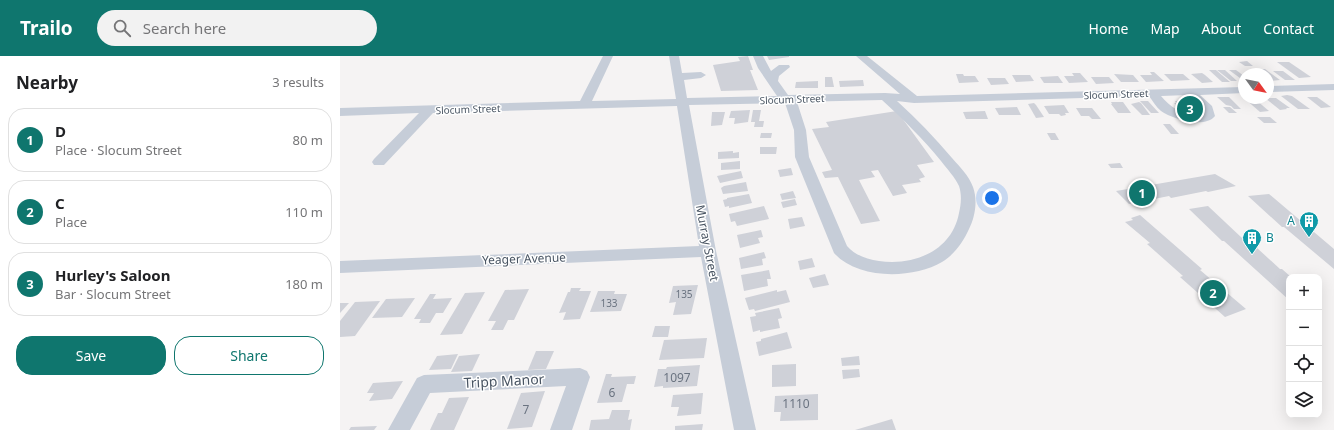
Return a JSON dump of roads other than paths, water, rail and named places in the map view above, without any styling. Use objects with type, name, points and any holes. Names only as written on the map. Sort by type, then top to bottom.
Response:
[{"type":"street","points":[[584,105],[608,56]]},
{"type":"street","name":"Murray Street","points":[[674,56],[708,251],[745,430]]},
{"type":"street","points":[[758,56],[763,68],[787,99],[800,130],[802,156],[840,249],[851,259],[867,264],[896,269],[926,264],[943,254],[960,233],[966,220],[968,203],[966,189],[957,173],[922,130],[885,96]]},
{"type":"street","points":[[860,56],[914,100]]},
{"type":"street","points":[[772,81],[772,77],[776,71],[785,67],[783,67]]},
{"type":"street","points":[[678,77],[702,74]]},
{"type":"street","points":[[1274,89],[1334,87]]},
{"type":"street","name":"Slocum Street","points":[[340,112],[682,102],[708,98],[787,99],[896,96],[914,100],[1238,90]]},
{"type":"street","points":[[1152,93],[1172,112],[1193,118],[1207,117],[1210,115],[1208,109],[1190,92]]},
{"type":"street","points":[[379,162],[429,110]]},
{"type":"street","name":"Yeager Avenue","points":[[340,267],[708,251]]},
{"type":"street","name":"Tripp Manor","points":[[399,430],[424,384],[580,377],[561,430]]},
{"type":"place","name":"Hurley's Saloon","points":[[1190,109]]},
{"type":"place","name":"D","points":[[1142,193]]},
{"type":"place","name":"A","points":[[1309,238]]},
{"type":"place","name":"B","points":[[1252,255]]},
{"type":"place","name":"C","points":[[1213,293]]}]
